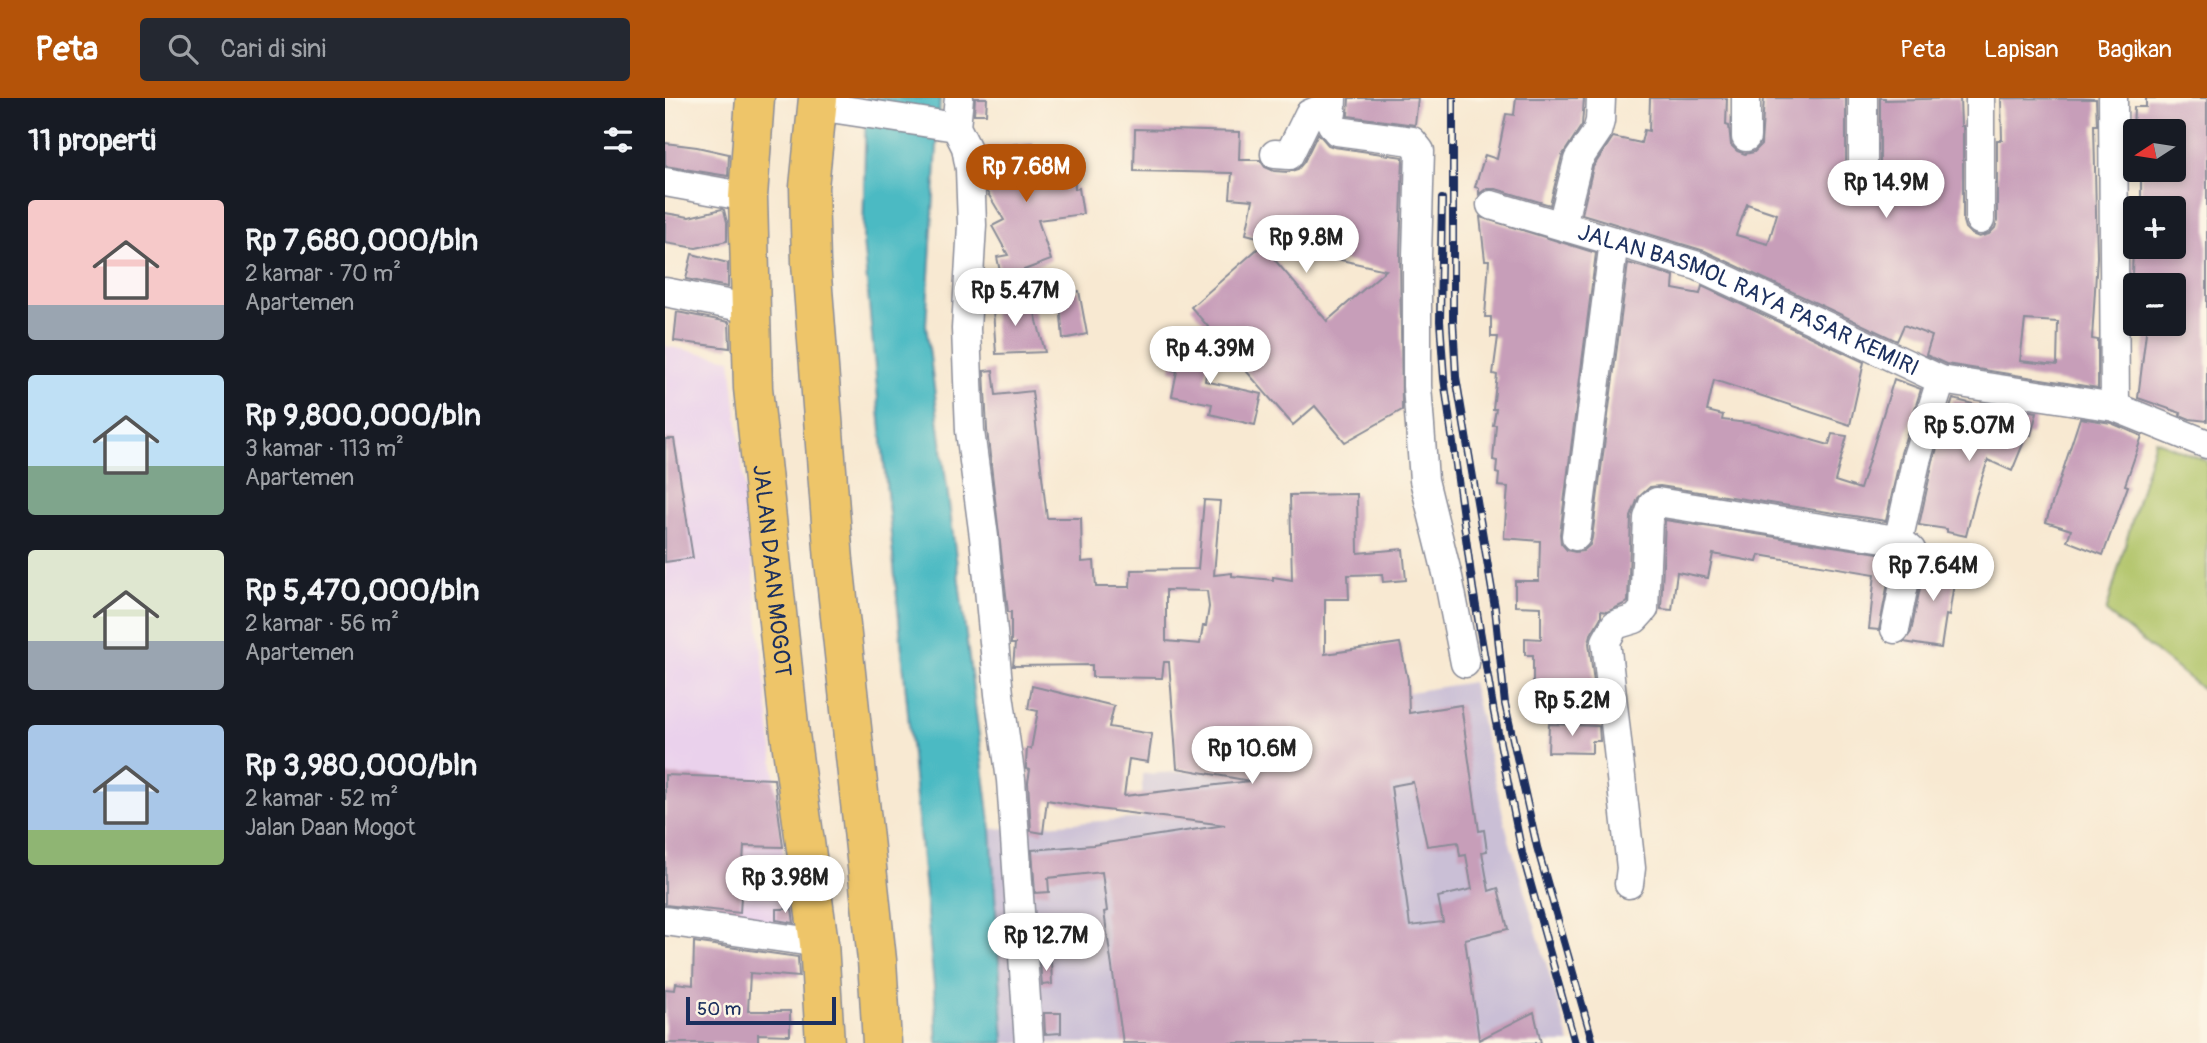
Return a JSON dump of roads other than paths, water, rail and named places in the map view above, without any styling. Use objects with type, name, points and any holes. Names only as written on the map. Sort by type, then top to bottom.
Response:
[{"type":"highway","name":"JALAN DAAN MOGOT","points":[[755,98],[748,197],[753,388],[790,734],[819,943],[825,1043]]},
{"type":"highway","points":[[824,105],[809,187],[811,276],[834,561],[877,960],[883,1043]]},
{"type":"highway","points":[[872,914],[853,926],[835,927],[819,943],[838,954],[856,952],[877,960]]},
{"type":"street","points":[[950,127],[960,98]]},
{"type":"street","points":[[1562,225],[1578,160],[1597,132],[1601,98]]},
{"type":"street","points":[[1746,98],[1746,137]]},
{"type":"street","points":[[1863,98],[1863,183]]},
{"type":"street","points":[[1980,98],[1980,220]]},
{"type":"street","points":[[2113,98],[2115,407]]},
{"type":"street","points":[[824,105],[950,127],[966,148],[970,169],[972,225],[966,329],[970,431],[1011,780],[1029,1043]]},
{"type":"street","points":[[1275,154],[1289,155],[1309,114],[1332,105],[1332,126],[1337,131],[1412,141],[1420,151],[1417,373],[1424,480],[1465,663]]},
{"type":"street","points":[[665,182],[748,197]]},
{"type":"street","name":"JALAN BASMOL RAYA PASAR KEMIRI","points":[[1491,205],[1698,265],[1941,380],[2115,407],[2207,444]]},
{"type":"street","points":[[1576,536],[1614,241]]},
{"type":"street","points":[[665,292],[752,309]]},
{"type":"street","points":[[1629,884],[1631,868],[1606,641],[1615,625],[1635,620],[1644,609],[1648,518],[1653,504],[1657,502],[1890,539],[1896,537],[1900,533],[1917,457],[1941,380]]},
{"type":"street","points":[[1895,629],[1911,550],[1896,537]]},
{"type":"street","points":[[665,921],[819,943]]},
{"type":"water","points":[[866,98],[940,98],[926,325],[991,829],[1004,1043],[937,1043],[935,997],[863,241]]},
{"type":"railway","points":[[1453,98],[1453,321],[1456,377],[1495,608],[1505,704],[1537,847],[1593,1043]]},
{"type":"railway","points":[[1442,199],[1440,321],[1444,378],[1473,589],[1522,853],[1575,1043]]}]
